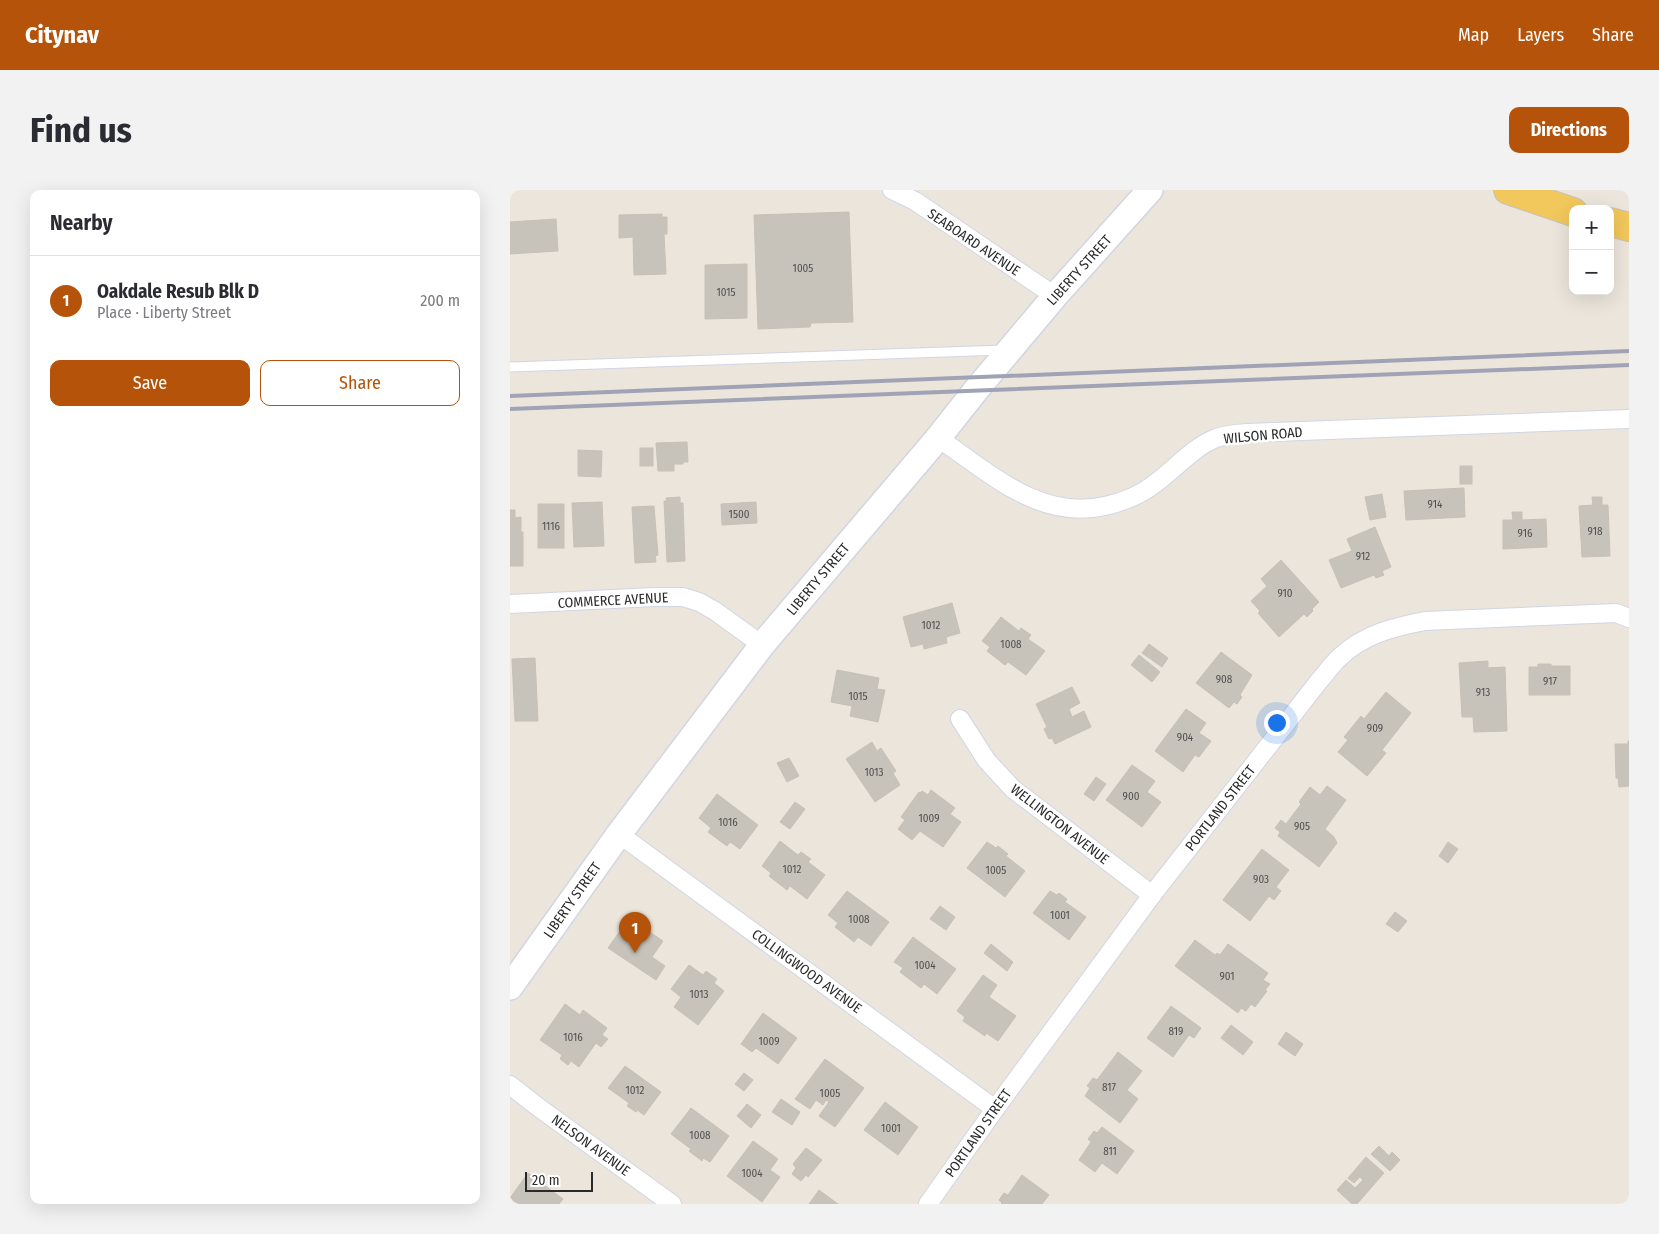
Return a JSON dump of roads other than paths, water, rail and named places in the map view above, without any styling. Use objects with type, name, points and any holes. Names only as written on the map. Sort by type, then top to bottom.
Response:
[{"type":"main road","name":"LIBERTY STREET","points":[[510,987],[618,834],[762,645],[938,438],[1055,296],[1150,190]]},
{"type":"main road","points":[[1508,190],[1569,211]]},
{"type":"main road","points":[[1614,223],[1629,227]]},
{"type":"street","name":"SEABOARD AVENUE","points":[[892,190],[914,201],[1055,296]]},
{"type":"street","name":"WILSON ROAD","points":[[938,438],[1003,484],[1025,496],[1046,505],[1073,510],[1116,504],[1137,496],[1154,485],[1186,457],[1214,439],[1234,435],[1629,418]]},
{"type":"street","name":"COMMERCE AVENUE","points":[[510,604],[683,597],[699,602],[715,611],[762,645]]},
{"type":"street","name":"PORTLAND STREET","points":[[928,1204],[995,1109],[1152,895],[1319,681],[1340,657],[1365,638],[1394,627],[1425,621],[1616,613],[1629,618]]},
{"type":"street","name":"WELLINGTON AVENUE","points":[[960,719],[986,761],[1013,789],[1152,895]]},
{"type":"street","name":"COLLINGWOOD AVENUE","points":[[618,834],[995,1109]]},
{"type":"street","name":"NELSON AVENUE","points":[[510,1085],[672,1204]]},
{"type":"lane","points":[[510,367],[1012,349]]},
{"type":"railway","points":[[510,396],[1629,351]]},
{"type":"railway","points":[[510,409],[1629,365]]},
{"type":"place","name":"Oakdale Resub Blk D","points":[[635,953]]}]
